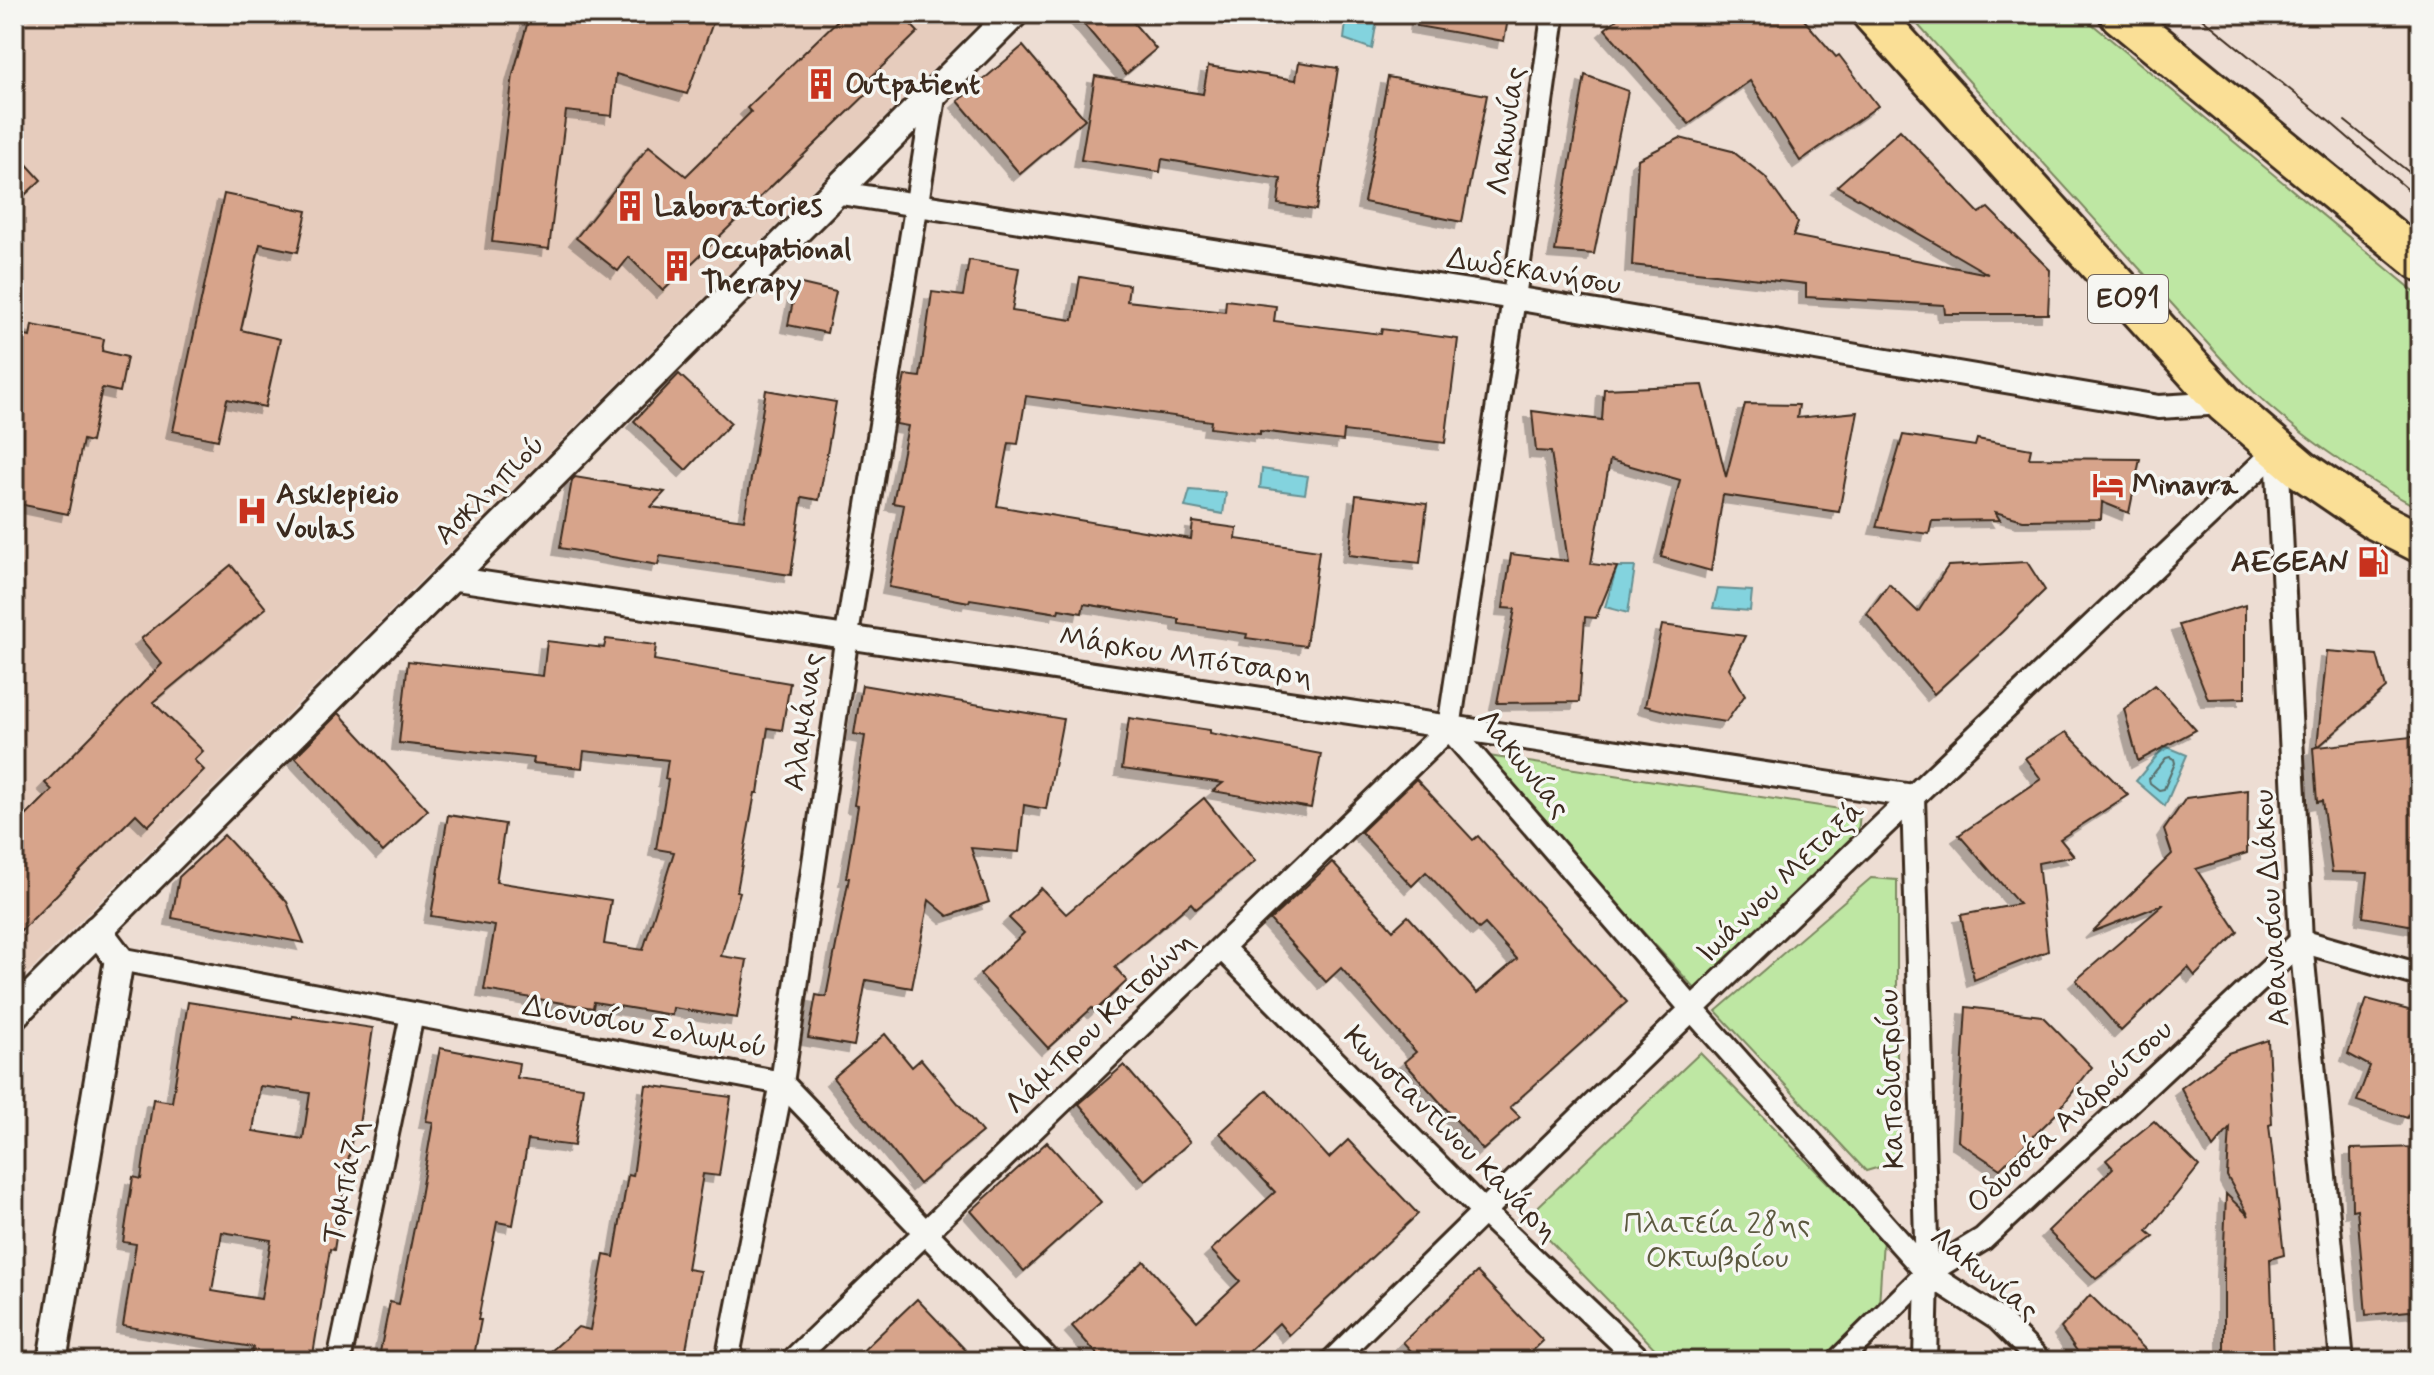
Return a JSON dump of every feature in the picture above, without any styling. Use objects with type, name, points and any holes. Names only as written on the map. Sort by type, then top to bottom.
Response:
[{"type":"highway","name":"ΕΟ91","points":[[1872,14],[2224,403],[2277,450],[2375,520],[2420,543]]},
{"type":"highway","points":[[2119,14],[2420,261]]},
{"type":"street","name":"Ασκληπιού","points":[[14,1014],[1013,14]]},
{"type":"street","name":"Λακωνίας","points":[[1555,14],[1449,728],[1693,1010],[1927,1273],[1998,1319],[2040,1361]]},
{"type":"street","name":"Αλαμάνας","points":[[727,1361],[782,1083],[847,635],[935,91]]},
{"type":"street","name":"Δωδεκανήσου","points":[[834,192],[1514,298],[2159,407],[2224,403]]},
{"type":"street","name":"Ιωάννου Μεταξά","points":[[1332,1361],[1913,796],[2277,450]]},
{"type":"street","name":"Αθανασίου Διάκου","points":[[2277,450],[2301,941],[2342,1361]]},
{"type":"street","name":"Μάρκου Μπότσαρη","points":[[450,578],[1913,796]]},
{"type":"street","name":"Λάμπρου Κατσώνη","points":[[792,1361],[1449,728]]},
{"type":"street","name":"Καποδιστρίου","points":[[1913,796],[1927,1273],[1925,1361]]},
{"type":"street","points":[[52,1361],[119,959],[97,930]]},
{"type":"street","points":[[2301,941],[2420,975]]},
{"type":"street","name":"Οδυσσέα Ανδρούτσου","points":[[1838,1361],[1927,1273],[1983,1239],[2301,941]]},
{"type":"street","name":"Κωνσταντίνου Κανάρη","points":[[1222,948],[1483,1211],[1641,1361]]},
{"type":"street","name":"Διονυσίου Σολωμού","points":[[119,959],[782,1083],[1049,1361]]},
{"type":"street","name":"Τομπάζη","points":[[339,1361],[412,1015]]},
{"type":"shaded area","name":"Asklepieio Voulas","points":[[35,14],[988,14],[14,987],[14,35]]},
{"type":"green space","points":[[1908,14],[2080,14],[2420,296],[2420,509],[2322,448],[2254,392],[2162,293],[2155,292],[2149,279]]},
{"type":"green space","points":[[1482,755],[1860,812],[1858,834],[1698,992]]},
{"type":"green space","points":[[1871,878],[1897,880],[1897,1162],[1866,1171],[1716,1011]]},
{"type":"green space","name":"Πλατεία 28ης Οκτωβρίου","points":[[1700,1053],[1883,1239],[1879,1306],[1821,1361],[1667,1361],[1527,1217]]},
{"type":"water","points":[[1347,14],[1378,14],[1372,49],[1344,39]]},
{"type":"water","points":[[1262,469],[1308,476],[1305,494],[1260,488]]},
{"type":"water","points":[[1190,490],[1226,493],[1223,514],[1185,507]]},
{"type":"water","points":[[1617,567],[1635,567],[1628,613],[1605,607]]},
{"type":"water","points":[[1718,589],[1752,591],[1750,611],[1713,608]]},
{"type":"water","points":[[2165,746],[2187,755],[2165,806],[2136,781]]},
{"type":"building","points":[[530,14],[716,14],[687,94],[616,74],[612,116],[566,111],[549,249],[492,242],[513,75]]},
{"type":"building","points":[[844,14],[901,14],[918,32],[868,80],[874,87],[663,291],[629,257],[618,271],[576,238],[649,146],[686,176],[751,112],[747,108]]},
{"type":"building","points":[[1075,14],[1126,14],[1156,49],[1126,74]]},
{"type":"building","points":[[1418,14],[1509,14],[1504,41],[1417,26]]},
{"type":"building","points":[[1623,14],[1799,14],[1836,57],[1839,55],[1878,106],[1800,161],[1750,81],[1689,124],[1605,29]]},
{"type":"building","points":[[1023,46],[1085,119],[1020,174],[958,101]]},
{"type":"building","points":[[1299,62],[1338,68],[1316,210],[1278,204],[1281,179],[1162,159],[1160,172],[1081,160],[1095,76],[1203,94],[1208,66],[1296,80]]},
{"type":"building","points":[[1585,75],[1628,91],[1594,254],[1555,251]]},
{"type":"building","points":[[1388,77],[1487,95],[1462,222],[1364,202]]},
{"type":"building","points":[[1900,130],[1979,213],[1988,208],[2050,270],[2048,314],[1945,314],[1944,305],[1806,297],[1806,284],[1632,265],[1638,159],[1680,138],[1732,151],[1765,177],[1798,223],[1793,236],[1988,274],[1837,186]]},
{"type":"building","points":[[14,150],[41,180],[14,205]]},
{"type":"building","points":[[224,194],[307,211],[298,252],[260,244],[241,330],[280,339],[265,407],[227,399],[218,440],[173,431]]},
{"type":"building","points":[[969,260],[1019,268],[1012,311],[1073,320],[1080,277],[1129,285],[1127,301],[1225,312],[1226,300],[1276,306],[1274,321],[1381,334],[1382,329],[1458,339],[1445,443],[1344,431],[1343,441],[1260,431],[1260,434],[1210,428],[1211,421],[1026,396],[1018,444],[1009,443],[997,506],[1191,539],[1193,522],[1237,528],[1236,539],[1319,551],[1306,646],[1246,638],[1247,634],[1179,624],[1179,619],[1084,604],[1082,613],[1059,609],[1058,613],[970,599],[969,602],[889,587],[904,505],[893,503],[908,426],[896,424],[905,375],[920,377],[932,292],[963,296]]},
{"type":"building","points":[[797,283],[836,292],[827,333],[788,325]]},
{"type":"building","points":[[32,325],[104,339],[102,351],[127,357],[120,392],[102,388],[91,442],[83,440],[68,514],[14,503],[14,333],[30,337]]},
{"type":"building","points":[[679,374],[731,423],[686,470],[634,421]]},
{"type":"building","points":[[1703,385],[1726,477],[1745,404],[1799,405],[1797,418],[1858,412],[1839,512],[1723,495],[1711,571],[1661,557],[1680,480],[1610,460],[1591,564],[1617,567],[1596,618],[1585,617],[1579,702],[1497,703],[1515,609],[1503,608],[1511,554],[1568,561],[1551,452],[1536,451],[1532,411],[1602,420],[1604,389]]},
{"type":"building","points":[[766,390],[836,402],[819,500],[802,497],[791,575],[660,556],[658,565],[560,548],[575,477],[665,492],[651,507],[744,520]]},
{"type":"building","points":[[1903,435],[1975,446],[1977,439],[2031,449],[2029,458],[2140,459],[2129,513],[2102,502],[2101,519],[2023,520],[1995,512],[2000,520],[1932,521],[1929,534],[1876,527]]},
{"type":"building","points":[[1356,495],[1427,504],[1420,563],[1349,555]]},
{"type":"building","points":[[2027,562],[2045,590],[1934,694],[1867,614],[1889,584],[1918,612],[1948,566]]},
{"type":"building","points":[[231,565],[266,608],[153,702],[203,751],[194,760],[204,770],[148,826],[136,814],[14,938],[14,828],[52,790],[45,783],[162,664],[141,639]]},
{"type":"building","points":[[2245,605],[2245,698],[2208,699],[2179,625]]},
{"type":"building","points":[[1662,625],[1745,636],[1729,668],[1745,695],[1726,722],[1645,706]]},
{"type":"building","points":[[606,639],[656,645],[654,660],[790,683],[782,730],[768,728],[737,891],[740,892],[721,956],[747,960],[737,1018],[673,1008],[672,1015],[594,1002],[593,1008],[484,990],[495,926],[431,916],[448,815],[505,824],[496,882],[611,900],[604,944],[643,950],[674,852],[656,849],[668,780],[665,779],[668,760],[584,751],[582,768],[533,763],[534,758],[399,743],[408,661],[543,676],[547,641],[604,648]]},
{"type":"building","points":[[2327,651],[2377,655],[2386,688],[2318,747],[2420,736],[2420,927],[2363,917],[2368,873],[2332,872],[2322,801],[2317,802],[2313,748],[2317,747]]},
{"type":"building","points":[[862,685],[1063,719],[1046,809],[1024,805],[1019,852],[971,848],[989,902],[948,916],[929,900],[912,988],[866,980],[854,1046],[808,1038],[816,995],[826,997],[849,878],[846,878],[858,806],[854,805],[865,736],[854,734]]},
{"type":"building","points":[[2155,685],[2196,730],[2138,761],[2124,709]]},
{"type":"building","points":[[339,713],[428,810],[383,852],[295,757]]},
{"type":"building","points":[[1129,718],[1210,730],[1210,733],[1321,754],[1311,808],[1213,791],[1223,783],[1122,769]]},
{"type":"building","points":[[2066,732],[2128,795],[2060,839],[2074,856],[2038,863],[2048,951],[1974,980],[1961,915],[2019,904],[1959,835],[2041,779],[2025,758]]},
{"type":"building","points":[[1416,779],[1473,840],[1478,836],[1627,1002],[1510,1107],[1520,1117],[1483,1150],[1404,1062],[1416,1052],[1341,968],[1326,982],[1270,920],[1332,862],[1393,930],[1408,916],[1477,993],[1517,959],[1485,924],[1479,929],[1426,872],[1412,886],[1361,832]]},
{"type":"building","points":[[2248,790],[2247,853],[2196,869],[2238,932],[2195,976],[2188,967],[2121,1031],[2076,980],[2164,904],[2092,932],[2172,854],[2164,830],[2186,798]]},
{"type":"building","points":[[1204,798],[1255,861],[1196,909],[1191,903],[1115,967],[1127,981],[1048,1048],[980,974],[1024,933],[1009,918],[1041,888],[1066,914]]},
{"type":"building","points":[[224,835],[287,902],[304,943],[172,918],[179,877]]},
{"type":"building","points":[[2367,999],[2420,1013],[2420,1085],[2407,1118],[2357,1101],[2370,1066],[2348,1054]]},
{"type":"building","points":[[188,1002],[373,1028],[358,1132],[353,1131],[312,1361],[251,1361],[253,1347],[123,1326],[136,1244],[123,1242],[133,1177],[141,1179],[153,1099],[172,1102]],"holes":[[[260,1086],[310,1093],[303,1139],[253,1131]],[[222,1232],[271,1240],[261,1299],[212,1291]]]},
{"type":"building","points":[[1966,1007],[2042,1016],[2092,1067],[2055,1115],[2000,1169],[1958,1141]]},
{"type":"building","points":[[885,1034],[912,1067],[921,1059],[982,1132],[919,1184],[833,1078]]},
{"type":"building","points":[[2268,1040],[2272,1124],[2269,1125],[2284,1255],[2270,1259],[2274,1361],[2224,1361],[2226,1194],[2249,1216],[2227,1176],[2230,1128],[2213,1148],[2181,1088],[2228,1053]]},
{"type":"building","points":[[440,1048],[519,1063],[517,1078],[583,1087],[574,1146],[528,1140],[513,1225],[497,1222],[473,1361],[423,1361],[380,1352],[390,1302],[399,1304],[418,1208],[433,1122],[426,1121]]},
{"type":"building","points":[[1124,1065],[1190,1142],[1145,1181],[1079,1104]]},
{"type":"building","points":[[646,1085],[731,1097],[719,1176],[703,1174],[687,1269],[700,1271],[684,1361],[540,1361],[578,1327],[590,1330],[604,1255],[614,1257],[628,1175],[633,1176]]},
{"type":"building","points":[[1267,1090],[1329,1158],[1348,1140],[1418,1214],[1289,1335],[1279,1323],[1238,1361],[1103,1361],[1072,1326],[1144,1261],[1197,1321],[1240,1281],[1211,1250],[1275,1192],[1220,1133]]},
{"type":"building","points":[[2154,1121],[2199,1166],[2147,1231],[2154,1237],[2096,1279],[2048,1231],[2113,1168],[2106,1160]]},
{"type":"building","points":[[1047,1142],[1101,1202],[1024,1271],[971,1211]]},
{"type":"building","points":[[2420,1147],[2420,1310],[2366,1315],[2357,1209],[2352,1210],[2351,1149]]},
{"type":"building","points":[[1477,1272],[1543,1341],[1522,1361],[1420,1361],[1403,1342]]},
{"type":"building","points":[[2090,1295],[2157,1361],[2084,1361],[2061,1328]]},
{"type":"building","points":[[917,1299],[976,1361],[852,1361]]},
{"type":"tram line","points":[[2197,14],[2420,200]]},
{"type":"tram line","points":[[2345,121],[2420,181]]},
{"type":"place","name":"Outpatient","points":[[821,84]]},
{"type":"place","name":"Laboratories","points":[[630,206]]},
{"type":"place","name":"Occupational Therapy","points":[[677,266]]},
{"type":"place","name":"Minavra","points":[[2108,485]]},
{"type":"place","name":"Asklepieio Voulas","points":[[252,511]]},
{"type":"place","name":"AEGEAN","points":[[2373,562]]}]
